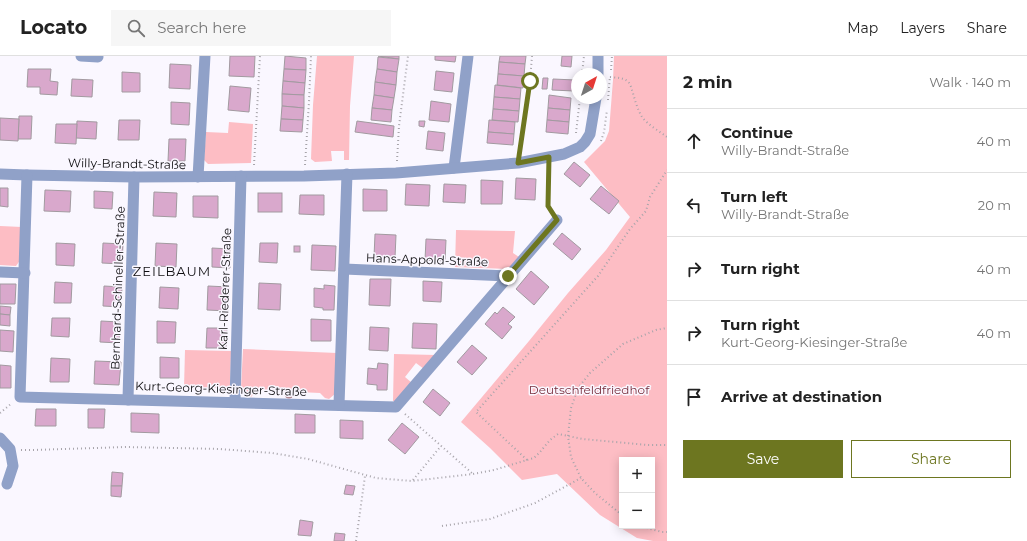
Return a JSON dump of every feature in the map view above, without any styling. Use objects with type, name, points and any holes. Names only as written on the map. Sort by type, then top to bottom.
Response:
[{"type":"street","points":[[81,56],[98,57]]},
{"type":"street","points":[[198,177],[205,56]]},
{"type":"street","points":[[454,168],[468,56]]},
{"type":"street","points":[[598,56],[601,68]]},
{"type":"street","name":"Willy-Brandt-Straße","points":[[0,174],[134,178],[304,176],[396,173],[518,163],[549,157],[580,147],[590,134],[595,104]]},
{"type":"street","points":[[339,405],[347,174]]},
{"type":"street","name":"Kurt-Georg-Kiesinger-Straße","points":[[27,175],[20,396],[396,407]]},
{"type":"street","name":"Karl-Riederer-Straße","points":[[235,402],[241,176]]},
{"type":"street","name":"Bernhard-Schineller-Straße","points":[[128,400],[134,178]]},
{"type":"street","points":[[396,407],[557,220]]},
{"type":"street","name":"Hans-Appold-Straße","points":[[344,270],[508,276]]},
{"type":"street","points":[[0,272],[24,273]]},
{"type":"street","points":[[0,438],[10,449],[13,466],[7,484]]},
{"type":"path","points":[[254,176],[260,56]]},
{"type":"path","points":[[304,176],[311,56]]},
{"type":"path","points":[[396,173],[399,126],[408,56]]},
{"type":"path","points":[[518,163],[530,81],[532,56]]},
{"type":"path","points":[[583,68],[584,56]]},
{"type":"path","points":[[607,76],[628,80],[642,117],[667,137]]},
{"type":"path","points":[[576,134],[579,104]]},
{"type":"path","points":[[549,157],[548,206],[557,220]]},
{"type":"path","points":[[527,460],[476,412],[598,276],[630,229],[646,211],[650,196],[667,170]]},
{"type":"path","points":[[619,512],[595,493],[581,478],[571,457],[568,436],[571,408],[578,388],[590,373],[623,344],[656,330],[667,328]]},
{"type":"path","points":[[396,407],[473,474]]},
{"type":"path","points":[[10,449],[34,450],[125,447],[220,449],[272,453],[308,459],[365,476],[412,481],[473,474],[494,470],[534,458],[550,440],[558,434],[583,439],[647,445],[667,445]]},
{"type":"path","points":[[412,481],[441,446]]},
{"type":"path","points":[[356,541],[365,476]]},
{"type":"path","points":[[442,526],[490,518],[535,503],[581,478]]},
{"type":"path","points":[[650,529],[667,532]]},
{"type":"green space","points":[[317,56],[354,56],[350,106],[349,160],[344,160],[344,151],[331,151],[332,161],[315,162],[311,159]]},
{"type":"green space","name":"Deutschfeldfriedhof","points":[[614,56],[667,56],[667,541],[653,541],[637,538],[623,529],[655,529],[655,457],[619,457],[619,527],[600,515],[557,474],[522,480],[461,422],[568,293],[606,250],[630,217],[584,162],[605,141],[609,131]]},
{"type":"green space","points":[[229,122],[253,124],[251,163],[208,164],[204,160],[206,132],[228,133]]},
{"type":"green space","points":[[0,226],[22,227],[21,259],[16,266],[0,265]]},
{"type":"green space","points":[[456,230],[515,231],[513,253],[519,257],[509,269],[455,267]]},
{"type":"green space","points":[[243,349],[337,353],[336,393],[329,399],[325,398],[320,393],[257,390],[251,397],[247,397],[241,389]]},
{"type":"green space","points":[[185,350],[231,351],[230,388],[184,388]]},
{"type":"green space","points":[[394,354],[436,355],[424,369],[416,363],[405,377],[412,383],[396,401],[393,401]]},
{"type":"building","points":[[230,56],[255,56],[254,77],[229,76]]},
{"type":"building","points":[[285,56],[306,58],[306,70],[284,69]]},
{"type":"building","points":[[378,56],[399,56],[399,59]]},
{"type":"building","points":[[435,56],[456,56],[455,62],[435,60]]},
{"type":"building","points":[[500,56],[526,56],[525,64],[499,62]]},
{"type":"building","points":[[562,56],[572,56],[571,67],[561,66]]},
{"type":"building","points":[[378,57],[399,59],[397,72],[377,69]]},
{"type":"building","points":[[499,62],[525,64],[524,76],[498,74]]},
{"type":"building","points":[[170,64],[191,65],[190,89],[169,88]]},
{"type":"building","points":[[28,69],[51,69],[50,81],[58,82],[57,95],[40,94],[40,87],[27,87]]},
{"type":"building","points":[[284,69],[306,70],[305,83],[283,81]]},
{"type":"building","points":[[377,69],[397,72],[396,85],[375,82]]},
{"type":"building","points":[[436,71],[454,73],[452,92],[434,90]]},
{"type":"building","points":[[122,72],[140,73],[140,92],[122,92]]},
{"type":"building","points":[[498,74],[524,76],[523,88],[497,85]]},
{"type":"building","points":[[543,78],[548,78],[547,89],[542,89]]},
{"type":"building","points":[[72,79],[93,80],[92,97],[71,96]]},
{"type":"building","points":[[553,79],[571,80],[571,91],[552,90]]},
{"type":"building","points":[[283,81],[305,83],[304,95],[282,94]]},
{"type":"building","points":[[375,82],[396,85],[394,98],[374,95]]},
{"type":"building","points":[[495,85],[521,88],[520,99],[494,97]]},
{"type":"building","points":[[230,86],[251,88],[249,112],[228,110]]},
{"type":"building","points":[[282,94],[304,95],[304,108],[282,106]]},
{"type":"building","points":[[374,95],[394,98],[392,110],[372,108]]},
{"type":"building","points":[[549,95],[571,98],[570,110],[548,108]]},
{"type":"building","points":[[494,97],[520,99],[519,111],[493,109]]},
{"type":"building","points":[[431,101],[451,104],[449,122],[429,120]]},
{"type":"building","points":[[171,102],[190,103],[189,125],[171,124]]},
{"type":"building","points":[[282,106],[304,108],[303,120],[281,119]]},
{"type":"building","points":[[372,108],[392,110],[391,122],[371,120]]},
{"type":"building","points":[[548,108],[570,110],[569,122],[547,120]]},
{"type":"building","points":[[493,109],[519,111],[518,122],[492,120]]},
{"type":"building","points":[[19,116],[32,116],[31,139],[18,139]]},
{"type":"building","points":[[0,118],[19,119],[18,141],[0,140]]},
{"type":"building","points":[[281,119],[303,120],[302,132],[280,131]]},
{"type":"building","points":[[119,120],[140,120],[139,140],[118,140]]},
{"type":"building","points":[[489,120],[515,122],[514,134],[488,132]]},
{"type":"building","points":[[547,120],[569,122],[568,134],[546,132]]},
{"type":"building","points":[[77,121],[97,122],[96,139],[76,138]]},
{"type":"building","points":[[357,121],[394,126],[393,137],[355,132]]},
{"type":"building","points":[[419,121],[425,121],[424,127],[419,126]]},
{"type":"building","points":[[56,124],[77,124],[76,144],[55,143]]},
{"type":"building","points":[[428,131],[445,133],[443,151],[426,149]]},
{"type":"building","points":[[488,132],[514,134],[513,145],[487,143]]},
{"type":"building","points":[[169,139],[186,139],[185,161],[168,161]]},
{"type":"building","points":[[574,162],[590,175],[580,187],[564,174]]},
{"type":"building","points":[[516,178],[536,179],[535,200],[515,199]]},
{"type":"building","points":[[481,180],[503,181],[502,204],[481,204]]},
{"type":"building","points":[[406,184],[430,185],[429,206],[405,205]]},
{"type":"building","points":[[444,184],[466,185],[465,203],[443,202]]},
{"type":"building","points":[[601,186],[619,201],[609,214],[590,199]]},
{"type":"building","points":[[0,188],[8,188],[8,207],[0,206]]},
{"type":"building","points":[[363,189],[387,190],[387,211],[363,211]]},
{"type":"building","points":[[45,190],[71,191],[70,212],[44,211]]},
{"type":"building","points":[[94,191],[113,192],[112,209],[94,208]]},
{"type":"building","points":[[154,192],[177,193],[176,217],[153,216]]},
{"type":"building","points":[[258,193],[282,193],[282,212],[258,212]]},
{"type":"building","points":[[300,195],[324,195],[324,215],[299,214]]},
{"type":"building","points":[[193,196],[218,196],[218,218],[193,217]]},
{"type":"building","points":[[562,233],[581,249],[572,260],[553,244]]},
{"type":"building","points":[[375,234],[396,235],[395,258],[374,257]]},
{"type":"building","points":[[426,239],[446,240],[445,261],[425,260]]},
{"type":"building","points":[[56,243],[75,244],[74,266],[56,265]]},
{"type":"building","points":[[103,243],[123,244],[122,264],[102,263]]},
{"type":"building","points":[[156,243],[177,244],[176,267],[155,266]]},
{"type":"building","points":[[260,243],[278,243],[277,263],[259,262]]},
{"type":"building","points":[[312,245],[336,246],[335,271],[311,270]]},
{"type":"building","points":[[294,246],[300,246],[300,252],[294,252]]},
{"type":"building","points":[[212,248],[230,249],[230,268],[212,267]]},
{"type":"building","points":[[531,271],[549,287],[534,305],[516,289]]},
{"type":"building","points":[[370,279],[391,279],[390,306],[369,305]]},
{"type":"building","points":[[423,281],[442,282],[441,302],[423,301]]},
{"type":"building","points":[[55,282],[72,283],[71,303],[54,303]]},
{"type":"building","points":[[259,283],[281,284],[280,310],[258,309]]},
{"type":"building","points":[[0,284],[16,284],[15,304],[0,304]]},
{"type":"building","points":[[324,285],[335,286],[334,310],[323,310],[323,308],[314,307],[314,288],[324,289]]},
{"type":"building","points":[[104,286],[122,287],[121,307],[103,306]]},
{"type":"building","points":[[208,286],[229,287],[228,311],[207,310]]},
{"type":"building","points":[[160,287],[179,288],[178,309],[159,308]]},
{"type":"building","points":[[0,306],[11,307],[10,315],[0,314]]},
{"type":"building","points":[[503,307],[515,317],[508,324],[512,327],[502,339],[485,324],[495,312],[497,314]]},
{"type":"building","points":[[0,314],[10,315],[10,326],[0,325]]},
{"type":"building","points":[[52,318],[70,318],[69,337],[51,336]]},
{"type":"building","points":[[311,319],[331,320],[331,341],[311,341]]},
{"type":"building","points":[[101,321],[120,322],[119,343],[100,342]]},
{"type":"building","points":[[157,321],[176,322],[175,343],[157,343]]},
{"type":"building","points":[[413,323],[437,324],[436,349],[412,348]]},
{"type":"building","points":[[370,327],[389,328],[388,351],[369,350]]},
{"type":"building","points":[[207,328],[227,328],[226,348],[206,348]]},
{"type":"building","points":[[0,330],[14,331],[13,352],[0,351]]},
{"type":"building","points":[[472,345],[487,358],[472,375],[457,362]]},
{"type":"building","points":[[160,357],[179,358],[179,378],[160,378]]},
{"type":"building","points":[[51,358],[70,359],[69,382],[50,382]]},
{"type":"building","points":[[95,361],[121,362],[119,385],[94,384]]},
{"type":"building","points":[[378,363],[388,364],[387,390],[377,390],[377,385],[367,384],[368,368],[377,369]]},
{"type":"building","points":[[0,365],[11,366],[11,388],[0,388]]},
{"type":"building","points":[[433,389],[450,403],[440,416],[423,402]]},
{"type":"building","points":[[36,409],[56,409],[56,426],[35,426]]},
{"type":"building","points":[[88,409],[105,409],[104,428],[88,428]]},
{"type":"building","points":[[131,413],[159,414],[159,433],[131,432]]},
{"type":"building","points":[[295,414],[315,415],[315,433],[295,433]]},
{"type":"building","points":[[340,420],[363,421],[363,439],[340,438]]},
{"type":"building","points":[[402,423],[419,437],[405,454],[388,440]]},
{"type":"building","points":[[112,472],[123,473],[122,486],[111,486]]},
{"type":"building","points":[[346,485],[355,486],[353,495],[344,494]]},
{"type":"building","points":[[111,486],[122,486],[121,497],[111,496]]},
{"type":"building","points":[[300,520],[313,522],[311,536],[298,535]]},
{"type":"building","points":[[335,533],[345,534],[344,541],[334,541]]},
{"type":"district","name":"ZEILBAUM","points":[[172,271]]},
{"type":"route","points":[[508,276],[557,220],[548,206],[549,157],[518,163],[530,81]]}]
